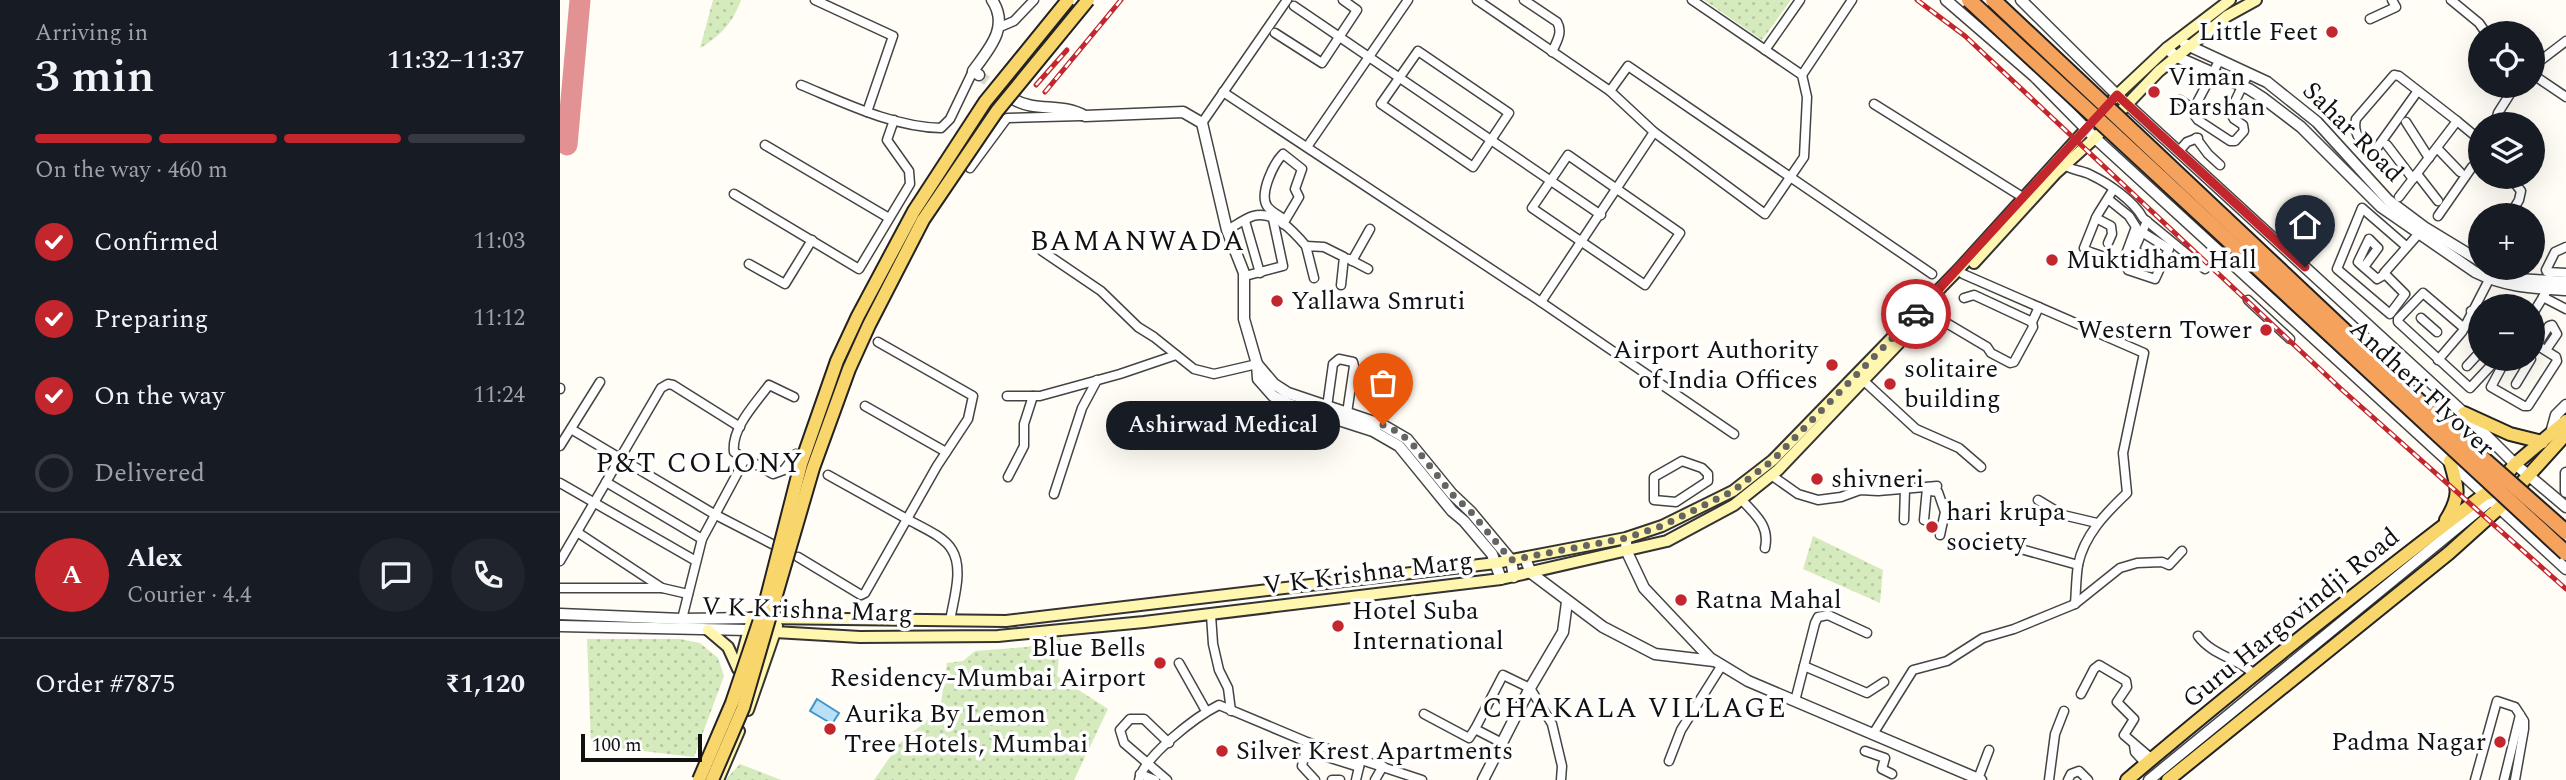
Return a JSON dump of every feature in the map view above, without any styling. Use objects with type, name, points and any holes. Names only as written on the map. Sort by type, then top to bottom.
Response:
[{"type":"highway","name":"Andheri Flyover","points":[[1969,0],[2566,554]]},
{"type":"highway","name":"Andheri Flyover","points":[[1993,0],[2437,418],[2566,532]]},
{"type":"main road","points":[[697,780],[732,703],[765,605],[801,464],[837,361],[858,316],[914,211],[985,102],[1068,0]]},
{"type":"main road","points":[[712,780],[743,708],[813,468],[849,369],[869,325],[923,220],[997,111],[1088,0]]},
{"type":"main road","points":[[2183,43],[2230,0]]},
{"type":"main road","points":[[2085,129],[2117,95],[2171,52],[2256,0]]},
{"type":"main road","points":[[2126,103],[2171,52]]},
{"type":"main road","name":"V K Krishna Marg","points":[[752,618],[1001,621],[1496,563],[1626,538],[1662,526],[1733,491],[1773,460],[2064,165],[2095,138],[2126,103]]},
{"type":"main road","name":"V K Krishna Marg","points":[[748,631],[860,637],[1001,636],[1211,615],[1501,579],[1667,541],[1741,499],[1771,475],[1928,312],[2085,129]]},
{"type":"main road","points":[[2464,413],[2511,433],[2558,432]]},
{"type":"main road","points":[[2492,498],[2529,476],[2551,452],[2558,432]]},
{"type":"main road","points":[[2492,498],[2515,464],[2558,432]]},
{"type":"main road","points":[[2442,527],[2457,502],[2458,486],[2450,461]]},
{"type":"main road","name":"Guru Hargovindji Road","points":[[2127,780],[2254,674],[2423,550],[2442,527],[2492,498]]},
{"type":"main road","name":"Guru Hargovindji Road","points":[[2168,780],[2449,553],[2492,498]]},
{"type":"main road","points":[[697,780],[720,723],[752,618]]},
{"type":"main road","points":[[718,780],[767,657],[779,619]]},
{"type":"main road","points":[[1001,621],[1001,636]]},
{"type":"main road","points":[[708,630],[727,647],[738,669]]},
{"type":"main road","points":[[767,657],[778,643],[794,633]]},
{"type":"street","points":[[815,0],[893,36],[867,112]]},
{"type":"street","points":[[801,85],[867,112],[894,120],[941,128],[950,119],[1000,27],[999,14],[992,0]]},
{"type":"street","points":[[1000,27],[1014,21],[1034,0]]},
{"type":"street","points":[[1275,33],[1321,62],[1357,10],[1343,0]]},
{"type":"street","points":[[1307,147],[1408,0]]},
{"type":"street","points":[[1477,0],[1610,92],[1654,132],[1765,214],[1804,157],[1807,97],[1802,75],[1692,0]]},
{"type":"street","points":[[1524,0],[1557,22],[1560,34],[1552,52]]},
{"type":"street","points":[[1765,50],[1800,0]]},
{"type":"street","points":[[1802,75],[1852,0]]},
{"type":"street","points":[[1946,0],[2034,76],[2085,129],[2492,498],[2566,569]]},
{"type":"street","points":[[2021,0],[2117,95],[2464,413],[2515,464],[2566,507]]},
{"type":"street","points":[[2370,19],[2396,7],[2392,0]]},
{"type":"street","points":[[2451,0],[2477,21]]},
{"type":"street","points":[[1514,577],[1511,560],[1471,512],[1395,437],[1280,388],[1257,364],[1244,318],[1245,276],[1227,230],[1202,123],[1290,3],[1601,215]]},
{"type":"street","points":[[2545,57],[2566,41]]},
{"type":"street","name":"Sahar Road","points":[[2183,43],[2267,82],[2294,103],[2317,122],[2388,200],[2421,230]]},
{"type":"street","points":[[1418,51],[1509,113],[1473,167],[1381,104],[1400,78],[1418,51]]},
{"type":"street","points":[[2171,52],[2241,85],[2285,115],[2301,127],[2381,208],[2468,260]]},
{"type":"street","points":[[2192,108],[2219,61]]},
{"type":"street","points":[[1610,92],[1628,65],[1932,274]]},
{"type":"street","points":[[2230,112],[2248,74]]},
{"type":"street","points":[[2417,92],[2372,152],[2355,131],[2356,120],[2394,75],[2399,76],[2468,130]]},
{"type":"street","points":[[2545,83],[2566,97]]},
{"type":"street","points":[[1223,92],[1542,302],[1734,434]]},
{"type":"street","points":[[1013,99],[1036,108],[1072,108],[1084,116]]},
{"type":"street","points":[[2180,100],[2192,108],[2198,120],[2235,141],[2244,131],[2243,125],[2220,106]]},
{"type":"street","points":[[2285,115],[2294,103]]},
{"type":"street","points":[[1874,104],[2024,198]]},
{"type":"street","points":[[970,168],[1007,118],[1183,113],[1202,123]]},
{"type":"street","points":[[734,194],[859,269],[910,184],[909,170],[887,140],[894,120]]},
{"type":"street","points":[[2399,197],[2457,121]]},
{"type":"street","points":[[2406,122],[2429,158]]},
{"type":"street","points":[[1542,302],[1654,132]]},
{"type":"street","points":[[2179,151],[2187,142],[2200,138],[2207,154],[2220,165]]},
{"type":"street","points":[[765,145],[889,218]]},
{"type":"street","points":[[2387,145],[2438,201]]},
{"type":"street","points":[[2437,148],[2460,172]]},
{"type":"street","points":[[1284,222],[1299,197],[1295,189],[1302,169],[1283,154],[1270,174],[1265,195],[1268,208],[1284,222],[1291,228],[1306,246],[1314,278]]},
{"type":"street","points":[[2337,163],[2346,154]]},
{"type":"street","points":[[1568,155],[1680,233],[1644,285],[1532,208],[1550,181],[1568,155]]},
{"type":"street","points":[[2064,165],[2092,175],[2113,190],[2205,269]]},
{"type":"street","points":[[2438,216],[2468,173]]},
{"type":"street","points":[[2358,185],[2367,177]]},
{"type":"street","points":[[2108,199],[2135,224],[2123,262],[2084,248],[2096,218],[2113,190]]},
{"type":"street","points":[[2384,275],[2405,294],[2389,314],[2337,269],[2361,208],[2407,247]]},
{"type":"street","points":[[1227,230],[1254,216],[1284,222]]},
{"type":"street","points":[[2096,218],[2111,226],[2108,243]]},
{"type":"street","points":[[1245,276],[1283,266],[1273,219]]},
{"type":"street","points":[[1245,221],[1260,273]]},
{"type":"street","points":[[2142,232],[2169,248],[2155,279],[2128,270],[2134,250],[2142,232],[2147,221]]},
{"type":"street","points":[[1341,285],[1348,259],[1370,229]]},
{"type":"street","points":[[2364,267],[2377,279],[2384,275],[2421,230]]},
{"type":"street","points":[[749,264],[785,284],[812,240]]},
{"type":"street","points":[[1306,246],[1324,247],[1368,269]]},
{"type":"street","points":[[2566,247],[2555,252],[2546,270],[2566,273]]},
{"type":"street","points":[[2134,250],[2147,257],[2146,263]]},
{"type":"street","points":[[1042,251],[1101,291],[1138,327],[1194,369],[1214,374],[1257,364]]},
{"type":"street","points":[[1960,272],[2144,353],[2123,453],[2127,493],[2097,523],[2078,565],[2075,604]]},
{"type":"street","points":[[2504,280],[2517,288],[2545,293],[2566,290]]},
{"type":"street","points":[[2534,280],[2566,282]]},
{"type":"street","points":[[2264,292],[2250,303],[2290,339]]},
{"type":"street","points":[[2464,328],[2423,293],[2398,322],[2470,388],[2487,371]]},
{"type":"street","points":[[2545,293],[2566,309]]},
{"type":"street","points":[[1964,298],[1974,295],[2032,322]]},
{"type":"street","points":[[2262,313],[2272,300]]},
{"type":"street","points":[[1928,312],[2010,363],[2014,362],[2033,327],[2032,322],[2039,307]]},
{"type":"street","points":[[2421,318],[2437,332]]},
{"type":"street","points":[[2438,360],[2468,321]]},
{"type":"street","points":[[2416,339],[2429,325]]},
{"type":"street","points":[[797,557],[861,595],[865,593],[906,519],[968,419],[973,396],[878,342]]},
{"type":"street","points":[[2500,371],[2491,387],[2528,406],[2557,361],[2556,357],[2545,350]]},
{"type":"street","points":[[1006,396],[1033,396],[1097,380],[1176,355]]},
{"type":"street","points":[[1339,359],[1353,362],[1354,366],[1336,411],[1333,364],[1339,359]]},
{"type":"street","points":[[2516,384],[2524,371]]},
{"type":"street","points":[[1054,494],[1082,408],[1097,380]]},
{"type":"street","points":[[1864,381],[1916,429],[1959,448],[1981,467]]},
{"type":"street","points":[[560,446],[600,382]]},
{"type":"street","points":[[560,561],[661,388],[668,384],[740,427]]},
{"type":"street","points":[[794,397],[769,385],[733,442],[734,452],[773,474],[783,470],[796,454]]},
{"type":"street","points":[[1008,477],[1024,446],[1024,424],[1033,396]]},
{"type":"street","points":[[2558,432],[2556,415],[2566,405]]},
{"type":"street","points":[[865,406],[946,452]]},
{"type":"street","points":[[1336,411],[1395,437]]},
{"type":"street","points":[[570,429],[714,514],[772,544]]},
{"type":"street","points":[[2551,452],[2566,444]]},
{"type":"street","points":[[1413,453],[1447,505],[1492,554],[1501,579]]},
{"type":"street","points":[[682,619],[702,539],[745,459]]},
{"type":"street","points":[[1685,461],[1702,468],[1708,474],[1708,481],[1686,496],[1674,503],[1654,500],[1654,477],[1685,461]]},
{"type":"street","points":[[2566,473],[2566,492]]},
{"type":"street","points":[[828,475],[939,538],[952,550],[958,567],[950,621]]},
{"type":"street","points":[[1771,475],[1798,494],[1818,500],[1841,497],[1860,490],[1931,489],[1938,492],[1945,510],[1940,535]]},
{"type":"street","points":[[560,482],[696,561]]},
{"type":"street","points":[[606,482],[702,539]]},
{"type":"street","points":[[1702,486],[1710,502]]},
{"type":"street","points":[[1905,489],[1905,520]]},
{"type":"street","points":[[1924,520],[1931,489]]},
{"type":"street","points":[[1686,496],[1693,510]]},
{"type":"street","points":[[2150,780],[2423,550],[2492,498]]},
{"type":"street","points":[[1741,499],[1766,528],[1768,535],[1765,548]]},
{"type":"street","points":[[2038,500],[2063,515],[2097,523]]},
{"type":"street","points":[[577,531],[662,587]]},
{"type":"street","points":[[1626,538],[1627,552],[1644,588],[1718,663],[1748,681],[1979,779],[1989,750]]},
{"type":"street","points":[[2003,544],[2078,565]]},
{"type":"street","points":[[1873,734],[1913,670],[1947,661],[1983,638],[2039,620],[2075,604],[2120,568],[2137,563],[2162,562],[2169,565],[2182,551]]},
{"type":"street","points":[[1525,558],[1531,573],[1603,626],[1655,654],[1718,663]]},
{"type":"street","points":[[560,588],[662,587],[688,594]]},
{"type":"street","points":[[1483,780],[1530,688],[1563,632],[1567,602]]},
{"type":"street","name":"V K Krishna Marg","points":[[560,614],[682,619],[752,618]]},
{"type":"street","points":[[1795,701],[1815,622],[1823,614],[1867,633]]},
{"type":"street","points":[[1211,615],[1213,644],[1219,670],[1228,688],[1231,711]]},
{"type":"street","name":"V K Krishna Marg","points":[[560,626],[748,631]]},
{"type":"street","points":[[2198,636],[2205,646],[2241,663],[2254,674]]},
{"type":"street","points":[[1179,663],[1206,711]]},
{"type":"street","points":[[1669,761],[1681,730],[1718,663]]},
{"type":"street","points":[[2081,694],[2094,669],[2099,665],[2126,681],[2127,687],[2117,702],[2134,718],[2124,734],[2134,745],[2135,751],[2149,761]]},
{"type":"street","points":[[1804,666],[1867,693],[1884,682]]},
{"type":"street","points":[[1424,713],[1469,738],[1503,675],[1530,688],[1552,724],[1562,766],[1561,780]]},
{"type":"street","points":[[2475,780],[2497,701],[2515,707],[2524,721],[2516,776],[2507,769]]},
{"type":"street","points":[[1152,779],[1140,777],[1147,763],[1206,711],[1219,705],[1306,746],[1360,764],[1383,766],[1422,780]]},
{"type":"street","points":[[2060,780],[2052,780],[2055,734],[2064,711]]},
{"type":"street","points":[[2504,780],[2520,715]]},
{"type":"street","points":[[1167,780],[1123,741],[1120,730],[1126,721],[1132,718],[1146,720],[1169,743]]},
{"type":"street","points":[[1475,729],[1502,743]]},
{"type":"street","points":[[1890,741],[1882,769],[1892,774]]},
{"type":"street","points":[[1306,746],[1301,766],[1315,780]]},
{"type":"street","points":[[1865,751],[1885,758]]},
{"type":"street","points":[[1356,780],[1360,764]]},
{"type":"street","points":[[1376,780],[1383,766]]},
{"type":"street","points":[[2068,780],[2071,774],[2079,771],[2088,780]]},
{"type":"street","points":[[1332,780],[1340,780]]},
{"type":"green space","points":[[713,0],[741,0],[725,28],[700,48]]},
{"type":"green space","points":[[1704,0],[1791,0],[1762,40]]},
{"type":"green space","points":[[1813,536],[1883,570],[1880,603],[1803,569]]},
{"type":"green space","points":[[1061,637],[1057,676],[1108,709],[1074,780],[874,780],[899,744],[940,709],[947,663],[963,661],[975,651],[1027,647]]},
{"type":"green space","points":[[587,639],[680,639],[700,643],[718,658],[724,676],[694,757],[591,745]]},
{"type":"green space","points":[[740,764],[781,780],[725,780]]},
{"type":"water","points":[[817,699],[839,713],[832,724],[810,711]]},
{"type":"taxiway","points":[[567,145],[580,0]]},
{"type":"tunnel","points":[[979,75],[1001,91]]},
{"type":"railway","points":[[1045,92],[1121,0]]},
{"type":"railway","points":[[1917,0],[1965,36],[2340,388],[2566,589]]},
{"type":"railway","points":[[1036,85],[1067,50]]},
{"type":"way so far","points":[[1383,425],[1400,433],[1414,446],[1452,494],[1471,512],[1511,560],[1626,538],[1662,526],[1733,491],[1773,460],[1916,314]]},
{"type":"place","name":"Little Feet","points":[[2332,32]]},
{"type":"place","name":"Viman Darshan","points":[[2154,92]]},
{"type":"place","name":"Muktidham Hall","points":[[2052,260]]},
{"type":"place","name":"Yallawa Smruti","points":[[1277,301]]},
{"type":"place","name":"Western Tower","points":[[2266,330]]},
{"type":"place","name":"Airport Authority of India Offices","points":[[1832,365]]},
{"type":"place","name":"solitaire building","points":[[1890,384]]},
{"type":"place","name":"Ashirwad Medical","points":[[1383,425]]},
{"type":"place","name":"shivneri","points":[[1817,479]]},
{"type":"place","name":"hari krupa society","points":[[1932,527]]},
{"type":"place","name":"Ratna Mahal","points":[[1681,600]]},
{"type":"place","name":"Hotel Suba International","points":[[1338,626]]},
{"type":"place","name":"Blue Bells Residency-Mumbai Airport","points":[[1160,663]]},
{"type":"place","name":"Aurika By Lemon Tree Hotels, Mumbai","points":[[830,729]]},
{"type":"place","name":"Padma Nagar","points":[[2500,742]]},
{"type":"place","name":"Silver Krest Apartments","points":[[1222,751]]},
{"type":"district","name":"BAMANWADA","points":[[1138,241]]},
{"type":"district","name":"P&T COLONY","points":[[700,463]]},
{"type":"district","name":"CHAKALA VILLAGE","points":[[1635,708]]},
{"type":"route","points":[[1916,314],[2117,95],[2305,267]]}]
